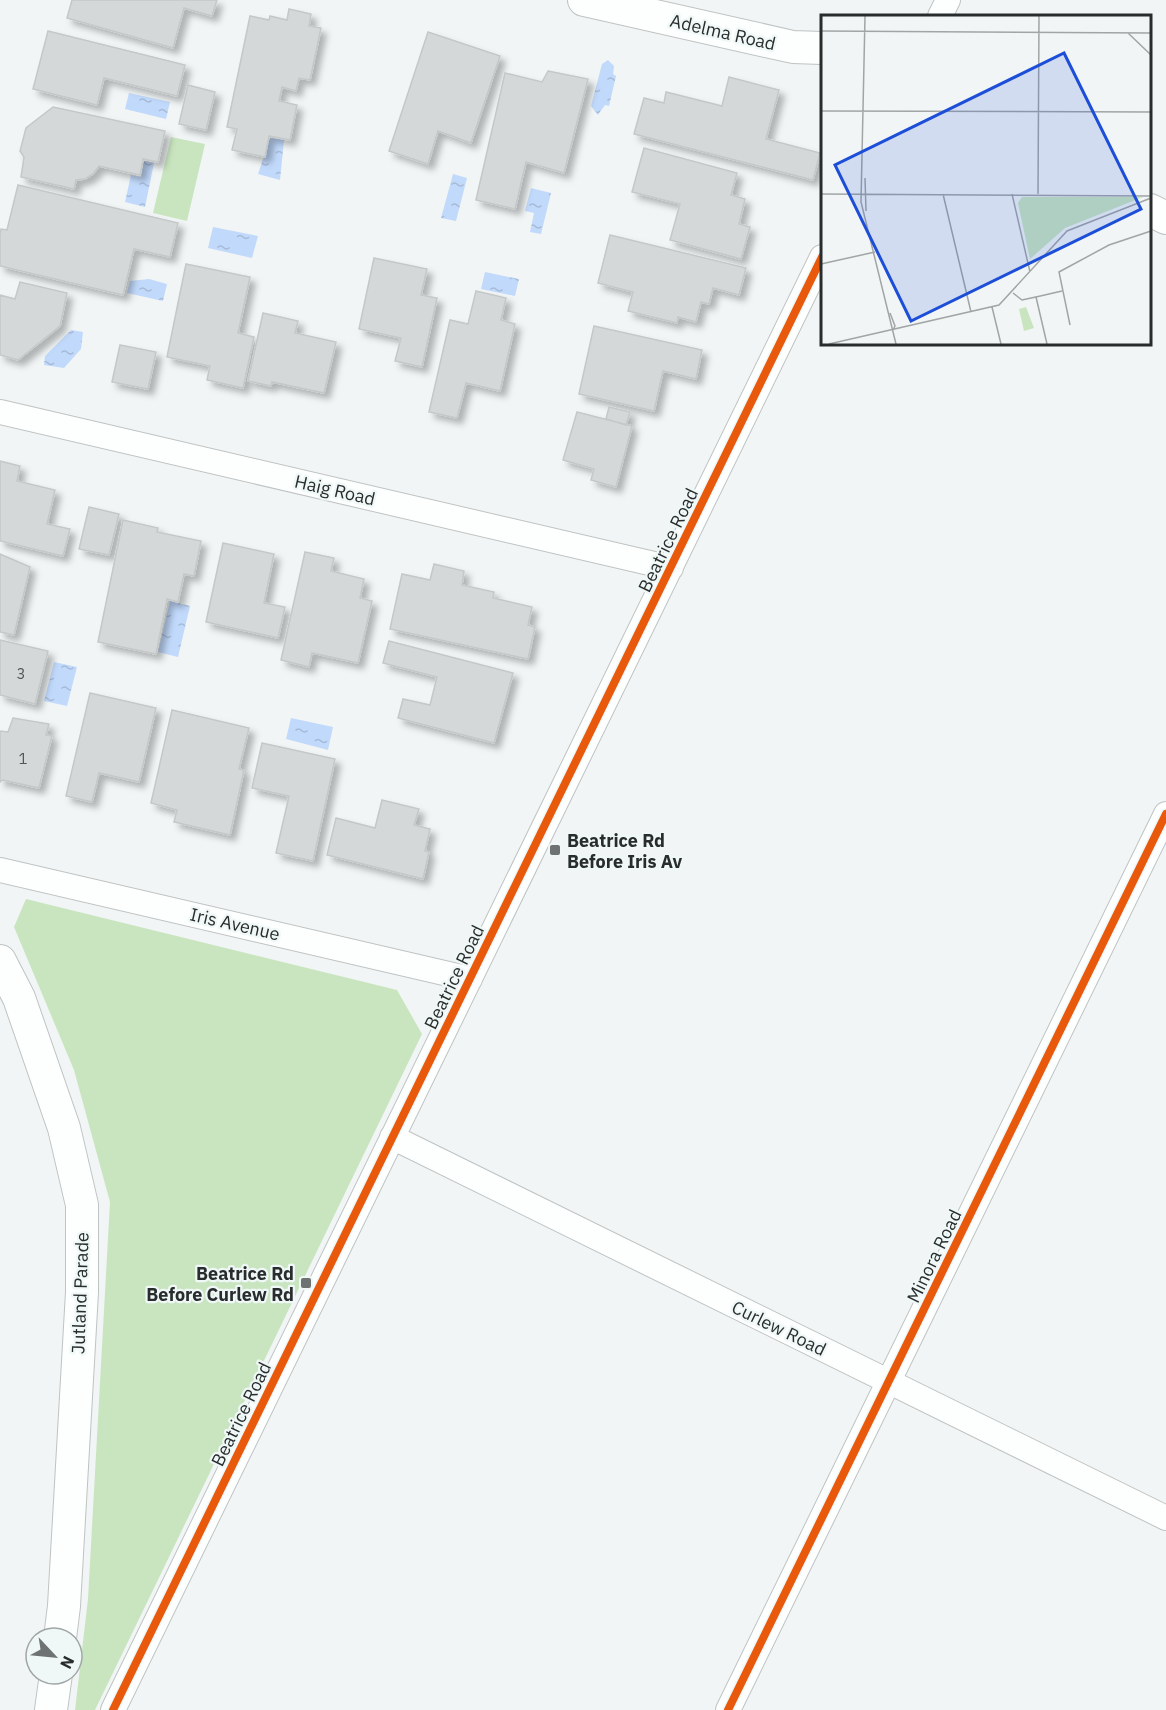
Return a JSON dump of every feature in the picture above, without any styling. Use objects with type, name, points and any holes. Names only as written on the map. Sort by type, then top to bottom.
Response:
[{"type":"street","name":"Adelma Road","points":[[584,0],[808,48],[821,64]]},
{"type":"street","points":[[940,15],[948,0]]},
{"type":"street","points":[[1151,211],[1166,218]]},
{"type":"street","name":"Beatrice Road","points":[[113,1710],[821,259]]},
{"type":"street","name":"Haig Road","points":[[0,412],[671,568]]},
{"type":"street","name":"Minora Road","points":[[728,1710],[1166,814]]},
{"type":"street","name":"Iris Avenue","points":[[0,870],[470,978]]},
{"type":"street","name":"Jutland Parade","points":[[0,961],[18,998],[64,1128],[82,1204],[82,1292],[62,1626]]},
{"type":"street","name":"Curlew Road","points":[[392,1137],[1166,1518]]},
{"type":"street","points":[[51,1710],[54,1686]]},
{"type":"green space","points":[[171,137],[205,144],[187,221],[153,213]]},
{"type":"green space","points":[[26,899],[397,990],[422,1034],[95,1710],[75,1710],[78,1686],[84,1686],[84,1633],[88,1599],[110,1202],[74,1070],[14,927]]},
{"type":"water","points":[[608,60],[614,66],[613,74],[616,76],[609,106],[605,105],[598,115],[591,106],[602,64]]},
{"type":"water","points":[[129,93],[170,102],[166,119],[125,109]]},
{"type":"water","points":[[270,138],[284,140],[280,180],[258,174]]},
{"type":"water","points":[[144,161],[154,163],[145,207],[125,202],[131,175],[141,177]]},
{"type":"water","points":[[453,174],[467,178],[456,221],[441,218]]},
{"type":"water","points":[[531,188],[551,193],[541,234],[530,232],[534,213],[525,211]]},
{"type":"water","points":[[213,227],[258,236],[252,258],[208,248]]},
{"type":"water","points":[[485,272],[519,279],[515,296],[481,289]]},
{"type":"water","points":[[149,279],[167,284],[163,301],[127,293],[130,281]]},
{"type":"water","points":[[71,330],[83,332],[81,349],[64,368],[44,365],[45,356]]},
{"type":"water","points":[[170,601],[190,606],[178,657],[158,652]]},
{"type":"water","points":[[54,662],[77,667],[67,706],[44,701]]},
{"type":"water","points":[[291,718],[333,727],[328,750],[286,739]]},
{"type":"building","points":[[72,0],[217,0],[212,16],[184,8],[173,48],[67,18]]},
{"type":"building","points":[[289,9],[311,14],[309,26],[321,28],[310,80],[299,78],[296,91],[282,87],[279,101],[297,105],[290,140],[269,136],[265,157],[232,150],[237,129],[227,127],[250,16],[269,20],[270,16],[287,20]]},
{"type":"building","points":[[48,31],[185,65],[177,96],[104,78],[97,105],[33,89]]},
{"type":"building","points":[[428,32],[500,56],[471,143],[438,131],[428,164],[389,151]]},
{"type":"building","points":[[548,71],[588,79],[564,173],[526,162],[515,209],[476,200],[505,73],[542,82]]},
{"type":"building","points":[[729,77],[779,90],[766,139],[820,153],[813,180],[634,134],[644,98],[664,103],[666,92],[722,106]]},
{"type":"building","points":[[188,85],[215,92],[206,130],[179,124]]},
{"type":"building","points":[[53,107],[165,131],[158,162],[143,159],[140,175],[99,166],[85,179],[76,180],[74,189],[21,177],[24,157],[20,151],[26,128]]},
{"type":"building","points":[[644,148],[737,173],[731,195],[745,199],[739,224],[750,227],[741,259],[670,240],[680,204],[632,192]]},
{"type":"building","points":[[18,185],[178,223],[170,257],[134,249],[123,295],[0,266],[1,229],[7,230]]},
{"type":"building","points":[[610,235],[746,268],[739,295],[713,288],[709,304],[701,302],[696,322],[678,317],[677,323],[628,311],[633,292],[598,283]]},
{"type":"building","points":[[374,258],[427,269],[421,295],[437,298],[422,367],[395,361],[401,338],[359,329]]},
{"type":"building","points":[[186,264],[250,277],[238,333],[254,337],[243,388],[207,380],[210,366],[167,357]]},
{"type":"building","points":[[20,282],[67,293],[60,326],[18,360],[0,355],[0,295],[15,299]]},
{"type":"building","points":[[476,291],[506,298],[501,320],[515,324],[500,391],[466,383],[457,418],[429,412],[450,320],[468,324]]},
{"type":"building","points":[[263,313],[298,321],[295,333],[336,342],[324,393],[272,382],[271,386],[248,381]]},
{"type":"building","points":[[594,326],[702,350],[696,379],[663,371],[654,411],[579,394]]},
{"type":"building","points":[[120,345],[156,352],[148,389],[112,382]]},
{"type":"building","points":[[609,407],[630,412],[626,425],[606,419]]},
{"type":"building","points":[[577,412],[632,426],[616,487],[591,480],[594,469],[563,460]]},
{"type":"building","points":[[0,461],[20,466],[17,481],[55,490],[47,524],[70,529],[63,556],[0,541]]},
{"type":"building","points":[[89,507],[119,514],[109,555],[79,549]]},
{"type":"building","points":[[123,520],[158,528],[157,532],[201,541],[194,576],[184,574],[178,602],[167,599],[156,654],[98,642]]},
{"type":"building","points":[[223,543],[274,554],[264,603],[285,607],[278,638],[206,622]]},
{"type":"building","points":[[305,552],[334,558],[331,571],[364,579],[360,598],[372,601],[358,663],[312,653],[309,667],[281,660]]},
{"type":"building","points":[[0,554],[30,567],[14,635],[0,632]]},
{"type":"building","points":[[434,564],[464,571],[462,585],[494,592],[493,598],[532,607],[528,625],[535,627],[528,659],[390,629],[402,574],[430,580]]},
{"type":"building","points":[[0,640],[48,651],[35,704],[0,695]]},
{"type":"building","points":[[389,641],[513,673],[494,743],[398,718],[403,699],[430,705],[437,677],[383,663]]},
{"type":"building","points":[[90,693],[156,708],[139,782],[99,773],[92,802],[66,796]]},
{"type":"building","points":[[172,710],[249,728],[239,769],[244,770],[230,835],[174,822],[177,810],[151,803]]},
{"type":"building","points":[[13,718],[49,724],[46,735],[52,736],[39,788],[3,780],[0,782],[0,731],[8,732]]},
{"type":"building","points":[[262,743],[335,759],[313,861],[276,853],[289,796],[252,788]]},
{"type":"building","points":[[382,800],[419,809],[414,825],[430,829],[425,851],[429,852],[423,879],[327,855],[336,818],[375,828]]},
{"type":"cycle path","points":[[113,1710],[821,259]]},
{"type":"cycle path","points":[[728,1710],[1166,814]]},
{"type":"place","name":"Beatrice Rd Before Iris Av","points":[[555,850]]},
{"type":"place","name":"Beatrice Rd Before Curlew Rd","points":[[306,1283]]}]
